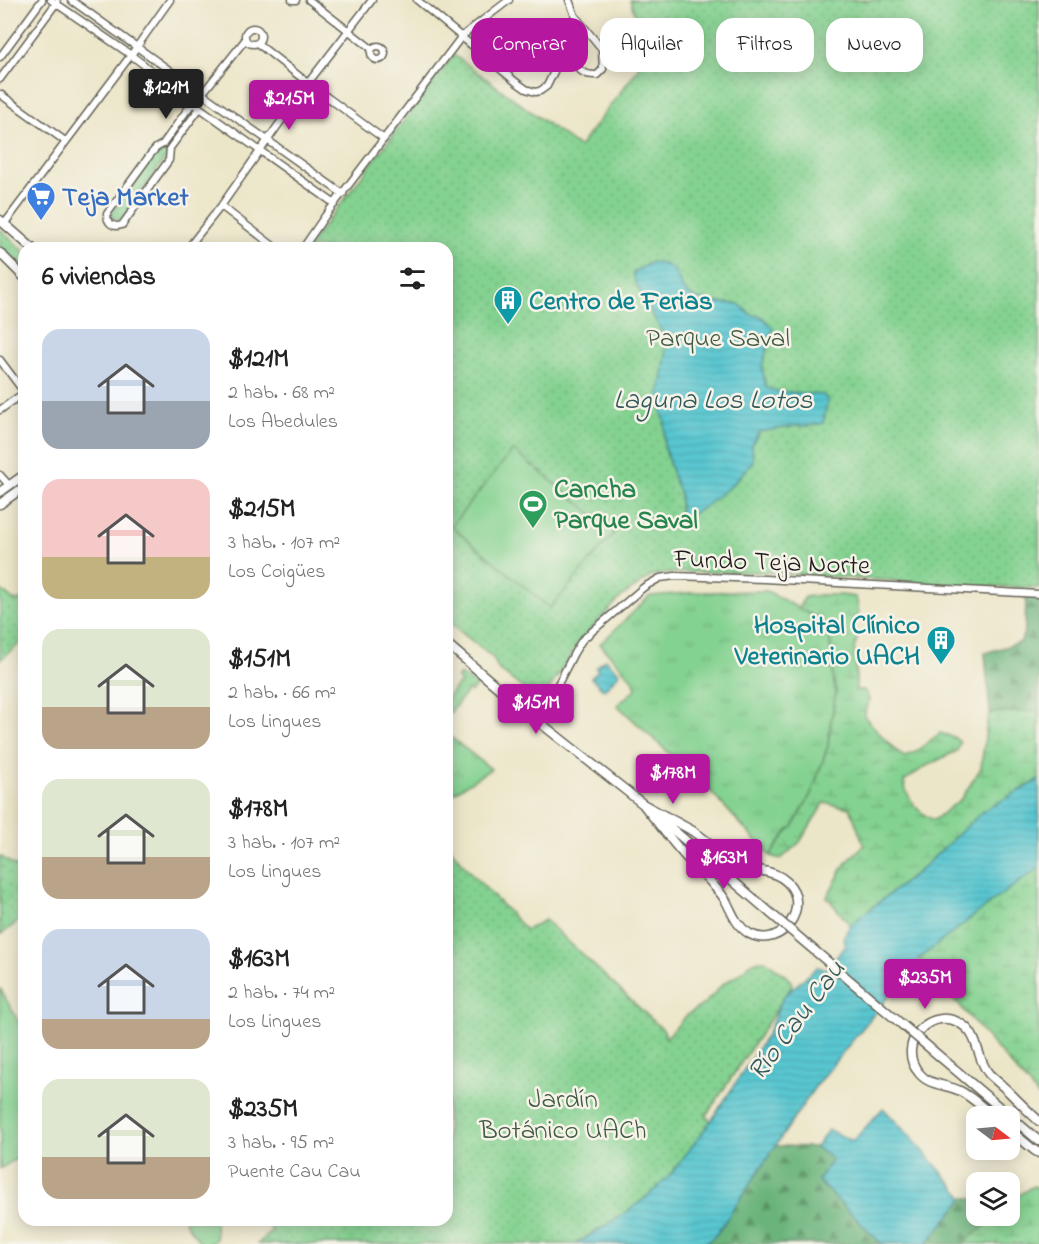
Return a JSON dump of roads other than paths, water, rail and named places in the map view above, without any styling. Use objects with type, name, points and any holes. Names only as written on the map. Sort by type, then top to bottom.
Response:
[{"type":"main road","points":[[5,220],[26,242]]},
{"type":"main road","points":[[0,253],[18,271]]},
{"type":"main road","points":[[0,504],[18,491]]},
{"type":"main road","points":[[453,649],[643,804],[1039,1141]]},
{"type":"main road","points":[[643,804],[690,830],[729,857],[750,867],[773,873],[785,880],[796,899],[796,910],[789,926],[770,937],[759,937],[744,930],[735,921],[715,886],[685,856],[643,804]]},
{"type":"main road","points":[[980,1106],[963,1092],[931,1083],[917,1072],[912,1062],[912,1045],[916,1034],[924,1026],[934,1020],[945,1019],[957,1021],[966,1028],[973,1037],[988,1072],[1039,1121]]},
{"type":"main road","points":[[1020,1138],[1039,1153]]},
{"type":"street","points":[[0,57],[42,0]]},
{"type":"street","points":[[71,0],[343,194]]},
{"type":"street","points":[[5,220],[131,55],[170,0]]},
{"type":"street","points":[[309,0],[372,49]]},
{"type":"street","points":[[193,242],[308,83],[372,0]]},
{"type":"street","points":[[417,0],[471,44]]},
{"type":"street","points":[[307,242],[462,36],[509,0]]},
{"type":"street","points":[[569,0],[575,16]]},
{"type":"street","points":[[0,79],[55,1],[335,204]]},
{"type":"street","points":[[200,108],[166,146],[156,148],[150,155],[107,214],[107,219],[111,224],[122,225],[169,160],[166,146],[193,103],[245,40],[247,31],[255,28],[260,32],[260,40],[257,43],[250,44],[245,40]]},
{"type":"street","points":[[582,72],[589,76],[597,75],[603,69],[602,49],[588,32]]},
{"type":"street","points":[[257,43],[384,139]]},
{"type":"street","points":[[504,72],[525,89],[535,92],[548,86],[554,72]]},
{"type":"street","points":[[0,93],[65,141]]},
{"type":"street","points":[[221,206],[268,242]]},
{"type":"street","points":[[0,360],[18,385]]},
{"type":"street","points":[[0,410],[18,397]]},
{"type":"street","points":[[0,475],[6,488],[13,495]]},
{"type":"street","name":"Fundo Teja Norte","points":[[539,721],[582,640],[644,586],[660,578],[675,576],[1039,594]]},
{"type":"water","name":"Laguna Los Lotos","points":[[651,262],[664,264],[674,270],[684,291],[695,298],[711,302],[739,304],[750,314],[762,317],[773,328],[762,367],[766,388],[823,395],[828,400],[823,423],[759,432],[752,444],[753,461],[732,485],[703,508],[680,521],[680,494],[664,446],[665,421],[661,411],[659,393],[666,355],[665,338],[636,284],[633,273]]},
{"type":"water","points":[[605,659],[620,673],[604,690],[591,678],[598,671],[596,668]]},
{"type":"water","name":"Río Cau Cau","points":[[1039,780],[1039,868],[919,959],[817,1084],[716,1235],[704,1244],[576,1244],[647,1197],[671,1174],[711,1121],[768,1033],[783,997],[817,967],[826,969],[846,946],[843,938],[850,925],[919,871],[983,811]]},
{"type":"water","points":[[883,1108],[964,1198],[926,1244],[882,1244],[818,1181],[832,1159],[816,1147],[828,1130],[853,1141]]},
{"type":"place","name":"Teja Market","points":[[41,222]]},
{"type":"place","name":"Centro de Ferias","points":[[508,326]]},
{"type":"place","name":"Cancha Parque Saval","points":[[533,530]]},
{"type":"place","name":"Hospital Clínico Veterinario UACH","points":[[941,666]]},
{"type":"park label","name":"Parque Saval","points":[[718,337]]},
{"type":"park label","name":"Jardín Botánico UACh","points":[[563,1114]]}]
